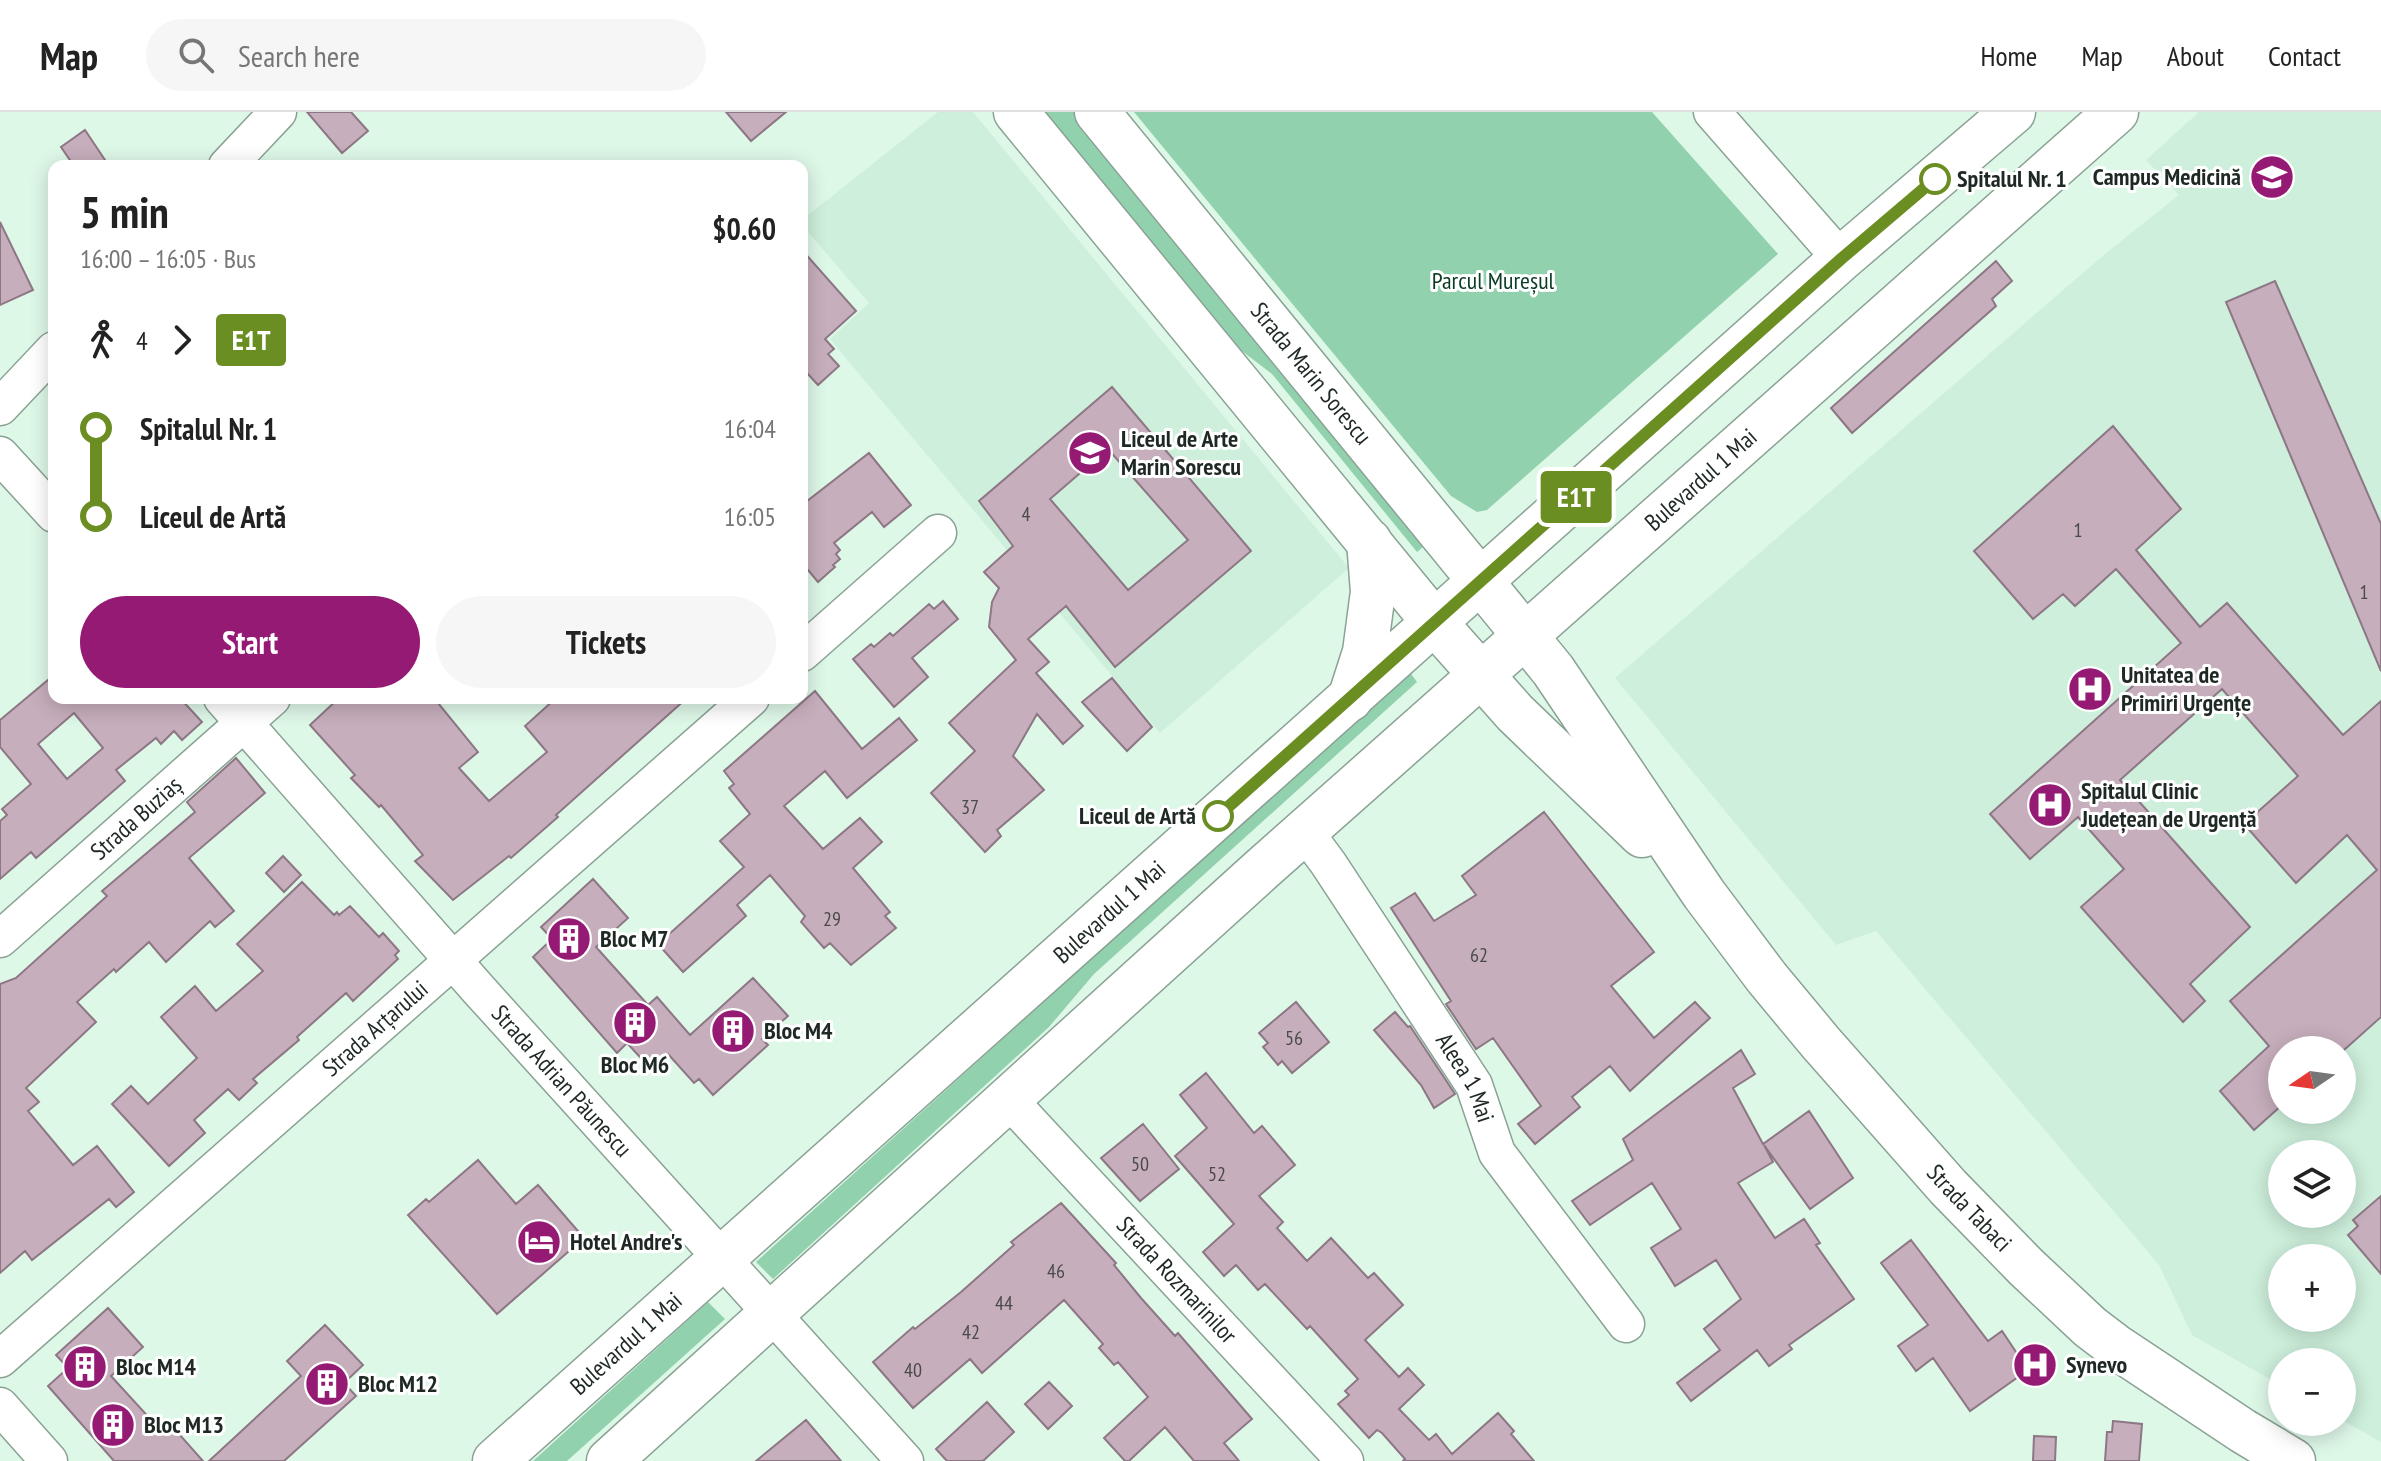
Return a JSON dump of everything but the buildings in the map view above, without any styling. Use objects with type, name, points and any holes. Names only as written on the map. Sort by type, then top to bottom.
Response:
[{"type":"main road","points":[[1016,112],[1435,623]]},
{"type":"main road","name":"Strada Marin Sorescu","points":[[1097,112],[1526,637]]},
{"type":"main road","name":"Bulevardul 1 Mai","points":[[495,1461],[1841,259],[2013,112]]},
{"type":"main road","name":"Bulevardul 1 Mai","points":[[609,1461],[1305,832],[2116,112]]},
{"type":"main road","points":[[1350,700],[1365,652],[1373,592],[1369,541]]},
{"type":"main road","name":"Strada Tabaci","points":[[1435,623],[1515,713],[1704,894]]},
{"type":"main road","name":"Strada Tabaci","points":[[1526,637],[1557,676],[1704,894],[1821,1043],[1948,1187],[2026,1267],[2115,1346],[2293,1461]]},
{"type":"street","points":[[233,160],[278,112]]},
{"type":"street","points":[[1712,112],[1841,259]]},
{"type":"street","points":[[0,407],[48,356]]},
{"type":"street","points":[[0,455],[48,507]]},
{"type":"street","points":[[808,648],[938,533]]},
{"type":"street","name":"Strada Arțarului","points":[[0,1359],[744,704]]},
{"type":"street","name":"Strada Buziaș","points":[[0,939],[234,710]]},
{"type":"street","name":"Strada Adrian Păunescu","points":[[234,710],[453,960],[905,1461]]},
{"type":"street","name":"Aleea 1 Mai","points":[[1305,832],[1474,1085],[1497,1153],[1626,1324]]},
{"type":"street","name":"Strada Rozmarinilor","points":[[1009,1100],[1345,1461]]},
{"type":"street","points":[[0,1406],[49,1461]]},
{"type":"shaded area","name":"Liceul de Arte Marin Sorescu","points":[[938,112],[973,112],[1349,568],[1160,733],[830,339],[869,303],[808,232],[808,215]]},
{"type":"shaded area","name":"Spitalul Clinic Județean de Urgență","points":[[2199,112],[2381,112],[2381,1442],[2356,1428],[2356,1348],[2268,1348],[2268,1378],[2192,1335],[2159,1265],[1876,931],[1836,945],[1615,678],[2106,253],[2179,195],[2146,160]]},
{"type":"green space","points":[[1040,112],[1074,112],[1429,542],[1417,552],[1272,374],[1234,345]]},
{"type":"green space","name":"Parcul Mureșul","points":[[1134,112],[1652,112],[1778,254],[1487,510],[1477,512],[1451,496]]},
{"type":"green space","points":[[1409,671],[1417,682],[1094,974],[1049,1027],[773,1279],[756,1262]]},
{"type":"green space","points":[[708,1302],[725,1319],[567,1461],[533,1461]]},
{"type":"bus line","name":"E1T","points":[[1218,816],[1841,259],[1935,179]]},
{"type":"place","name":"Campus Medicină","points":[[2272,177]]},
{"type":"place","name":"Spitalul Nr. 1","points":[[1935,179]]},
{"type":"place","name":"Liceul de Arte Marin Sorescu","points":[[1090,453]]},
{"type":"place","name":"Unitatea de Primiri Urgențe","points":[[2090,689]]},
{"type":"place","name":"Spitalul Clinic Județean de Urgență","points":[[2050,805]]},
{"type":"place","name":"Liceul de Artă","points":[[1218,816]]},
{"type":"place","name":"Bloc M7","points":[[569,939]]},
{"type":"place","name":"Bloc M6","points":[[635,1023]]},
{"type":"place","name":"Bloc M4","points":[[733,1031]]},
{"type":"place","name":"Hotel Andre's","points":[[539,1242]]},
{"type":"place","name":"Synevo","points":[[2035,1365]]},
{"type":"place","name":"Bloc M14","points":[[85,1367]]},
{"type":"place","name":"Bloc M12","points":[[327,1384]]},
{"type":"place","name":"Bloc M13","points":[[113,1425]]}]
